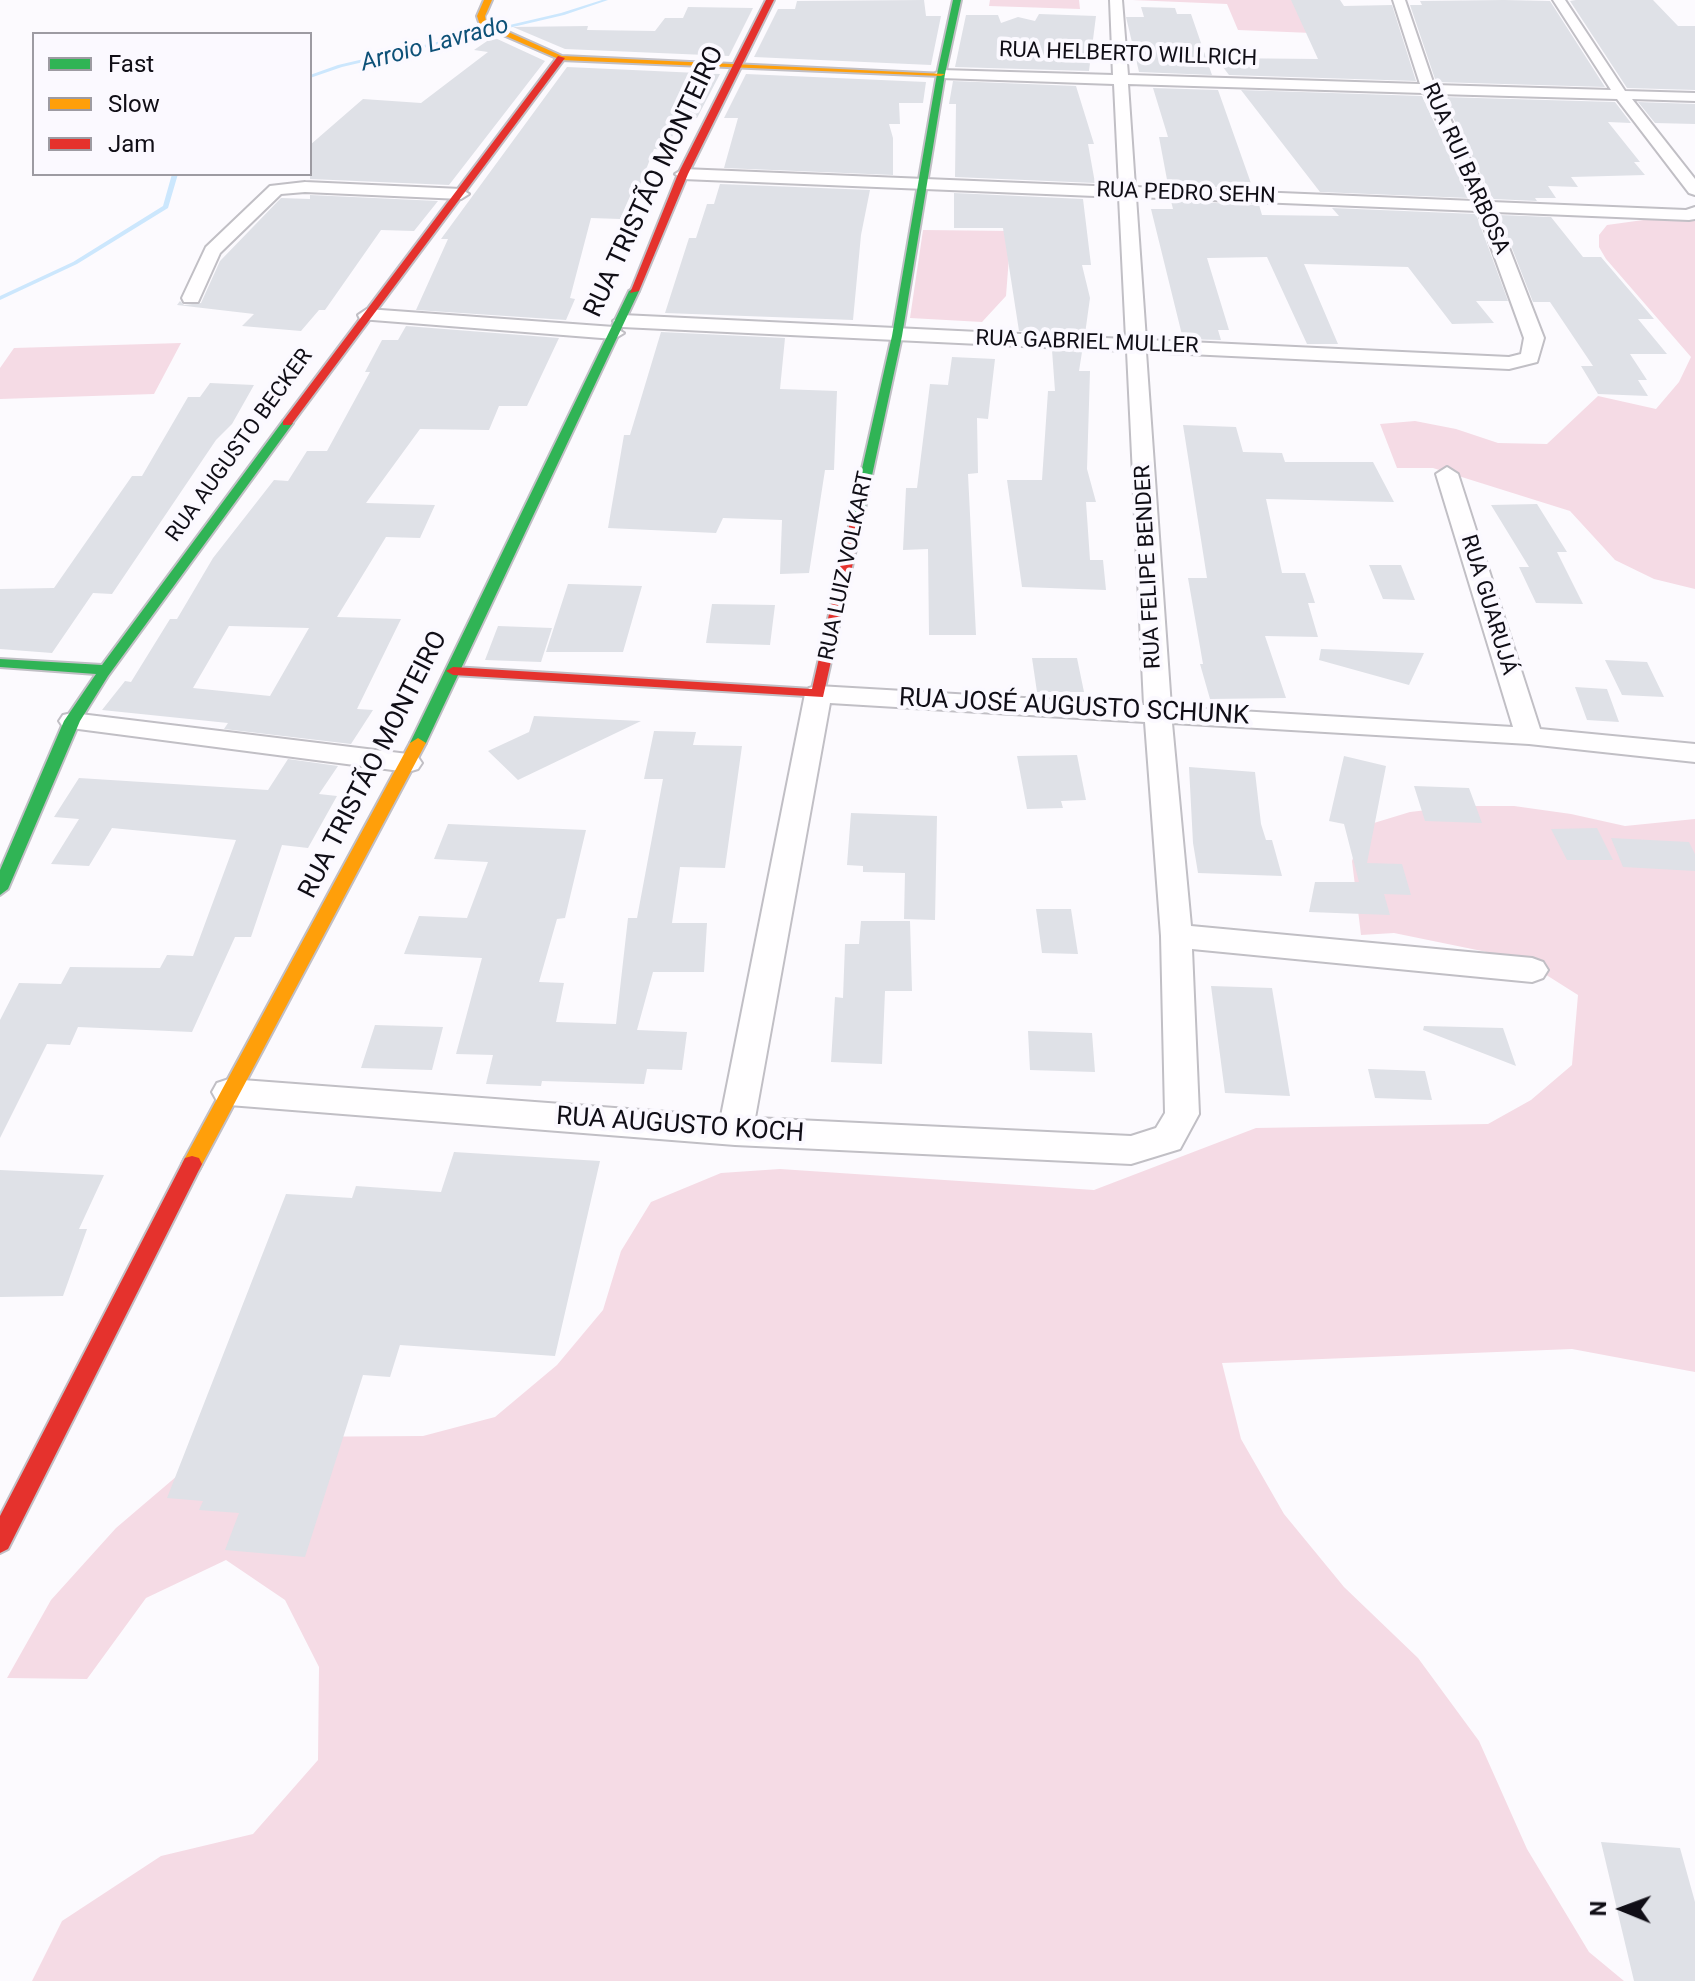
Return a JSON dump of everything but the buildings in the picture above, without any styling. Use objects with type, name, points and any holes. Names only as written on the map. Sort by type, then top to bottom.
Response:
[{"type":"street","points":[[488,0],[481,16],[483,23],[561,58]]},
{"type":"street","name":"RUA TRISTÃO MONTEIRO","points":[[0,1541],[229,1092],[408,763],[618,327],[683,174],[770,0]]},
{"type":"street","name":"RUA LUIZ VOLKART","points":[[735,1131],[818,694],[897,336],[941,74],[957,0]]},
{"type":"street","name":"RUA FELIPE BENDER","points":[[1116,0],[1158,713],[1176,936],[1182,1114],[1168,1139],[1131,1150]]},
{"type":"street","name":"RUA RUI BARBOSA","points":[[1399,0],[1428,87],[1485,207],[1534,338]]},
{"type":"street","points":[[1559,0],[1621,95],[1695,190]]},
{"type":"street","name":"RUA HELBERTO WILLRICH","points":[[561,58],[737,63],[941,74],[1695,97]]},
{"type":"street","name":"RUA AUGUSTO BECKER","points":[[0,889],[72,721],[106,670],[561,58]]},
{"type":"street","name":"RUA PEDRO SEHN","points":[[683,174],[1692,213]]},
{"type":"street","points":[[191,298],[212,251],[276,189],[305,187],[461,194]]},
{"type":"street","name":"RUA GABRIEL MULLER","points":[[367,315],[1509,363],[1530,358],[1534,338]]},
{"type":"street","name":"RUA GUARUJÁ","points":[[1447,474],[1529,736]]},
{"type":"street","points":[[0,663],[106,670]]},
{"type":"street","name":"RUA JOSÉ AUGUSTO SCHUNK","points":[[453,671],[1529,736],[1695,753]]},
{"type":"street","points":[[72,721],[408,763]]},
{"type":"street","points":[[1176,936],[1532,970]]},
{"type":"street","name":"RUA AUGUSTO KOCH","points":[[229,1092],[735,1131],[1131,1150]]},
{"type":"shaded area","points":[[990,0],[1079,0],[1080,9],[989,6]]},
{"type":"shaded area","points":[[1132,0],[1298,0],[1312,33],[1238,30],[1227,4]]},
{"type":"shaded area","points":[[1665,217],[1695,217],[1695,589],[1654,579],[1615,560],[1570,511],[1433,468],[1397,468],[1380,424],[1415,421],[1456,429],[1498,443],[1547,444],[1598,396],[1656,409],[1679,382],[1691,357],[1606,259],[1599,247],[1599,235],[1607,225]]},
{"type":"shaded area","points":[[923,230],[1011,231],[1006,296],[982,322],[910,318]]},
{"type":"shaded area","points":[[181,343],[154,394],[0,399],[0,368],[14,348]]},
{"type":"shaded area","points":[[1461,806],[1514,806],[1625,826],[1695,819],[1695,1372],[1572,1349],[1222,1363],[1241,1439],[1284,1514],[1344,1587],[1418,1658],[1479,1741],[1527,1849],[1589,1952],[1624,1981],[32,1981],[62,1921],[161,1856],[253,1834],[318,1760],[319,1667],[285,1600],[226,1560],[146,1598],[87,1679],[7,1678],[51,1600],[116,1528],[184,1470],[267,1437],[423,1436],[495,1417],[557,1365],[603,1310],[621,1251],[651,1202],[721,1173],[780,1169],[1094,1190],[1256,1128],[1488,1124],[1531,1100],[1572,1065],[1578,995],[1521,959],[1394,933],[1361,935],[1352,861],[1364,826],[1410,812]]},
{"type":"waterway","name":"Arroio Lavrado","points":[[312,76],[340,66],[562,14],[606,0]]},
{"type":"waterway","points":[[0,298],[75,263],[166,207],[174,176]]},
{"type":"traffic: fast","points":[[856,522],[897,336],[941,74],[957,0]]},
{"type":"traffic: fast","points":[[418,743],[634,291]]},
{"type":"traffic: fast","points":[[0,889],[72,721],[102,675],[287,423]]},
{"type":"traffic: fast","points":[[0,663],[106,670]]},
{"type":"traffic: slow","points":[[488,0],[481,16],[483,23],[561,58],[941,74]]},
{"type":"traffic: slow","points":[[192,1164],[418,743]]},
{"type":"traffic: jam","points":[[634,291],[683,174],[770,0]]},
{"type":"traffic: jam","points":[[287,423],[561,58]]},
{"type":"traffic: jam","points":[[453,671],[818,694],[856,522]]},
{"type":"traffic: jam","points":[[0,1541],[192,1164]]}]
